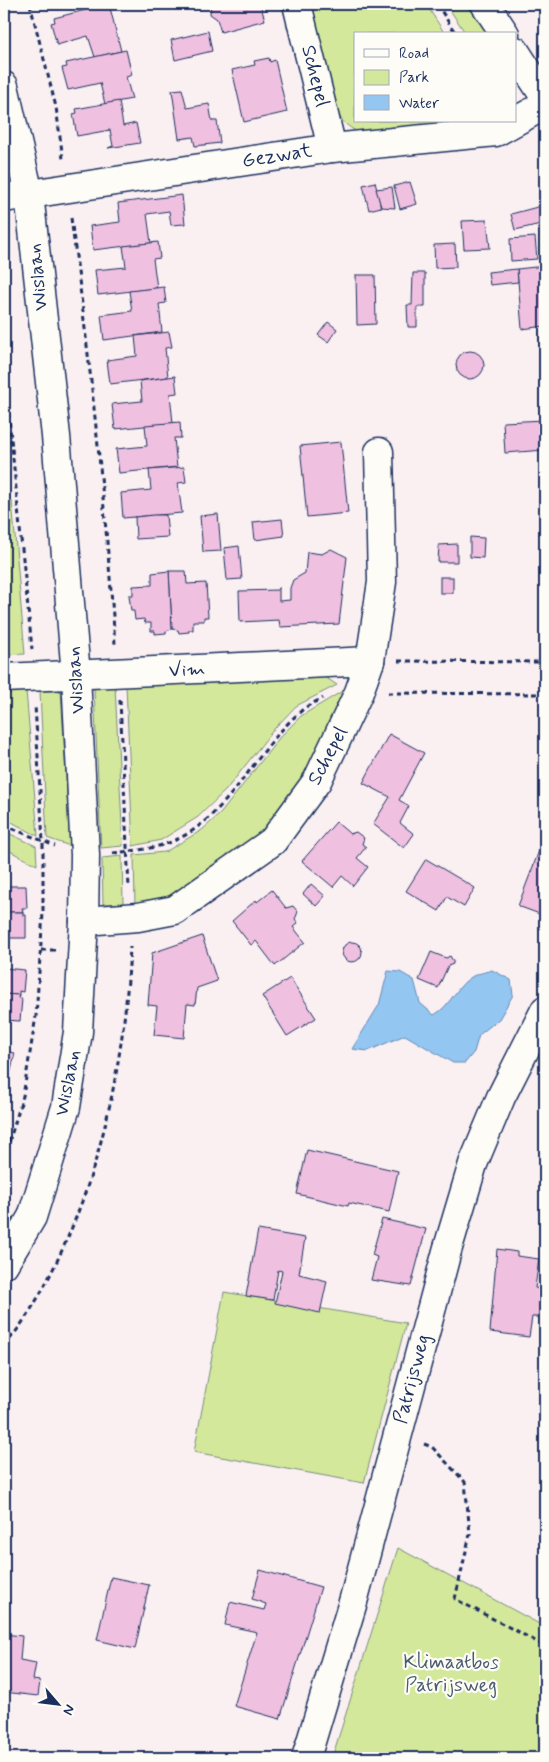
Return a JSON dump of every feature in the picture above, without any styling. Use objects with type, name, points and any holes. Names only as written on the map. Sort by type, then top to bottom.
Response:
[{"type":"street","name":"Schepel","points":[[297,4],[332,148]]},
{"type":"street","points":[[485,4],[503,32]]},
{"type":"street","points":[[516,52],[545,97]]},
{"type":"street","name":"Wislaan","points":[[4,86],[16,196],[56,436],[76,675],[85,855],[84,921],[78,1032],[66,1107],[32,1217],[4,1264]]},
{"type":"street","name":"Gezwat","points":[[516,121],[545,105]]},
{"type":"street","name":"Gezwat","points":[[16,196],[332,148],[496,132],[514,122]]},
{"type":"street","name":"Schepel","points":[[84,921],[130,918],[175,910],[273,841],[317,781],[346,723],[370,661],[382,582],[378,452]]},
{"type":"street","name":"Vim","points":[[4,678],[370,661]]},
{"type":"street","name":"Patrijsweg","points":[[306,1758],[353,1602],[447,1250],[473,1164],[501,1096],[545,1010]]},
{"type":"path","points":[[4,1346],[46,1284],[78,1212],[96,1162],[112,1092],[121,1040],[130,948],[129,851],[118,673],[105,504],[90,361],[56,107],[30,4]]},
{"type":"path","points":[[437,4],[455,32]]},
{"type":"path","points":[[4,368],[33,677],[43,842],[43,913],[36,1016],[23,1096],[4,1160]]},
{"type":"path","points":[[370,661],[545,662]]},
{"type":"path","points":[[387,693],[545,694]]},
{"type":"path","points":[[4,825],[43,842],[85,855],[129,851],[162,845],[182,837],[201,823],[221,804],[281,730],[301,710],[331,694]]},
{"type":"path","points":[[397,1437],[412,1439],[432,1447],[465,1482],[470,1534],[455,1599],[545,1646]]},
{"type":"green space","points":[[311,4],[426,4],[444,32],[354,32],[354,122],[479,122],[360,133],[343,122],[337,111]]},
{"type":"green space","points":[[446,4],[467,4],[486,32],[465,32]]},
{"type":"green space","points":[[12,500],[25,654],[4,655],[4,501]]},
{"type":"green space","points":[[325,677],[337,685],[296,706],[274,729],[226,790],[198,817],[161,840],[133,846],[126,685]]},
{"type":"green space","points":[[115,686],[123,846],[101,848],[94,688]]},
{"type":"green space","points":[[26,690],[38,836],[4,818],[4,691]]},
{"type":"green space","points":[[40,691],[61,691],[70,846],[47,838]]},
{"type":"green space","points":[[341,692],[343,709],[321,752],[277,815],[246,847],[192,886],[163,898],[135,906],[134,855],[165,852],[202,830],[221,813],[280,737],[301,716]]},
{"type":"green space","points":[[4,831],[36,846],[37,865],[4,848]]},
{"type":"green space","points":[[122,856],[123,904],[103,904],[102,858]]},
{"type":"green space","points":[[224,1292],[406,1323],[364,1483],[194,1452]]},
{"type":"green space","name":"Klimaatbos Patrijsweg","points":[[398,1548],[545,1627],[545,1758],[332,1758]]},
{"type":"water","points":[[492,970],[511,980],[513,995],[499,1019],[479,1035],[474,1052],[465,1063],[453,1063],[405,1035],[368,1051],[352,1049],[379,1005],[388,971],[400,972],[414,980],[420,1003],[434,1015],[445,1006],[467,980],[475,975]]},
{"type":"building","points":[[80,4],[108,4],[82,10]]},
{"type":"building","points":[[109,4],[121,51],[95,57],[88,36],[57,45],[51,23],[55,22],[54,18]]},
{"type":"building","points":[[211,4],[260,4],[265,20],[221,32],[217,19],[210,14]]},
{"type":"building","points":[[208,31],[212,51],[175,60],[171,40]]},
{"type":"building","points":[[126,50],[132,75],[126,77],[132,99],[105,104],[100,83],[68,90],[62,68],[67,67],[66,63]]},
{"type":"building","points":[[269,58],[270,62],[275,60],[287,112],[244,122],[232,70],[255,65],[254,61]]},
{"type":"building","points":[[182,89],[187,108],[209,104],[212,121],[217,121],[220,143],[195,146],[193,137],[179,139],[172,90]]},
{"type":"building","points":[[119,101],[123,126],[136,123],[140,143],[108,148],[113,146],[110,130],[77,136],[73,114],[77,113],[76,109]]},
{"type":"building","points":[[375,182],[381,207],[369,210],[363,185]]},
{"type":"building","points":[[410,182],[417,204],[400,209],[394,186]]},
{"type":"building","points":[[392,187],[395,208],[381,207],[376,189]]},
{"type":"building","points":[[182,195],[185,224],[171,225],[169,211],[147,214],[151,243],[93,250],[90,226],[120,222],[118,203]]},
{"type":"building","points":[[545,205],[545,223],[515,230],[511,214]]},
{"type":"building","points":[[487,220],[490,248],[464,249],[462,221]]},
{"type":"building","points":[[535,237],[537,259],[511,261],[510,239]]},
{"type":"building","points":[[158,242],[160,258],[153,259],[157,288],[98,295],[95,270],[126,267],[123,246]]},
{"type":"building","points":[[455,244],[456,267],[435,268],[434,245]]},
{"type":"building","points":[[545,266],[545,326],[522,329],[517,269]]},
{"type":"building","points":[[517,269],[518,282],[490,285],[488,272]]},
{"type":"building","points":[[413,273],[425,273],[425,307],[417,307],[417,327],[408,327],[407,305],[412,305]]},
{"type":"building","points":[[356,275],[375,275],[376,324],[357,325]]},
{"type":"building","points":[[164,287],[166,303],[159,304],[162,332],[104,340],[101,315],[132,311],[129,291]]},
{"type":"building","points":[[328,322],[337,329],[328,342],[318,335]]},
{"type":"building","points":[[169,332],[172,347],[165,348],[168,377],[110,384],[107,360],[137,356],[135,336]]},
{"type":"building","points":[[470,351],[480,355],[484,365],[480,375],[470,379],[460,375],[456,365],[460,355]]},
{"type":"building","points":[[175,376],[177,393],[170,394],[173,423],[115,429],[112,404],[142,401],[140,381]]},
{"type":"building","points":[[545,420],[545,450],[505,453],[503,422]]},
{"type":"building","points":[[180,422],[181,438],[174,438],[177,467],[119,473],[116,449],[147,446],[145,425]]},
{"type":"building","points":[[341,442],[348,513],[307,517],[300,446]]},
{"type":"building","points":[[184,467],[186,482],[178,483],[182,513],[123,518],[121,493],[151,490],[149,470]]},
{"type":"building","points":[[218,514],[221,551],[203,552],[200,516]]},
{"type":"building","points":[[166,515],[168,537],[136,539],[135,517]]},
{"type":"building","points":[[282,519],[284,536],[255,540],[253,522]]},
{"type":"building","points":[[470,537],[484,538],[483,558],[470,557]]},
{"type":"building","points":[[457,544],[457,562],[438,562],[439,545]]},
{"type":"building","points":[[239,546],[242,579],[227,580],[224,548]]},
{"type":"building","points":[[331,549],[347,557],[339,624],[280,627],[279,620],[240,622],[239,591],[278,590],[279,587],[279,601],[290,600],[290,588],[293,580],[305,573],[307,552],[322,554]]},
{"type":"building","points":[[169,571],[186,571],[187,584],[206,583],[208,617],[204,617],[204,621],[193,621],[193,630],[189,630],[189,632],[179,633],[178,630],[172,629]]},
{"type":"building","points":[[169,571],[172,629],[166,631],[166,633],[155,634],[155,631],[151,631],[151,623],[145,623],[144,619],[135,620],[134,611],[131,611],[129,595],[133,595],[133,586],[152,585],[152,573]]},
{"type":"building","points":[[440,577],[453,577],[453,593],[440,593]]},
{"type":"building","points":[[389,734],[424,753],[399,800],[409,806],[400,823],[414,834],[404,848],[373,824],[390,797],[363,783]]},
{"type":"building","points":[[336,822],[350,834],[356,832],[364,838],[362,844],[366,847],[357,858],[368,867],[353,886],[342,876],[333,887],[302,861]]},
{"type":"building","points":[[545,835],[545,916],[518,906]]},
{"type":"building","points":[[426,859],[475,888],[464,907],[447,897],[439,911],[406,891]]},
{"type":"building","points":[[311,884],[325,896],[316,906],[303,894]]},
{"type":"building","points":[[4,886],[26,886],[27,908],[22,908],[23,912],[4,912]]},
{"type":"building","points":[[272,890],[286,908],[293,906],[298,912],[295,919],[298,923],[293,927],[305,942],[275,966],[256,941],[251,945],[232,921],[256,900],[257,902]]},
{"type":"building","points":[[4,912],[23,912],[23,915],[26,915],[26,938],[4,938]]},
{"type":"building","points":[[202,936],[217,981],[197,988],[195,1005],[187,1004],[184,1038],[154,1035],[157,1006],[148,1005],[152,953]]},
{"type":"building","points":[[348,942],[356,942],[362,948],[362,956],[356,962],[348,962],[342,956],[342,948]]},
{"type":"building","points":[[431,952],[446,958],[450,956],[453,961],[453,964],[448,966],[438,988],[419,980]]},
{"type":"building","points":[[4,968],[25,970],[23,992],[19,991],[19,995],[4,994]]},
{"type":"building","points":[[290,978],[316,1018],[287,1036],[262,996]]},
{"type":"building","points":[[4,994],[19,995],[18,998],[22,999],[20,1021],[4,1020]]},
{"type":"building","points":[[4,1051],[15,1053],[10,1075],[7,1074],[6,1078],[4,1077]]},
{"type":"building","points":[[4,1077],[6,1078],[5,1081],[9,1082],[5,1104]]},
{"type":"building","points":[[307,1150],[398,1171],[389,1212],[349,1203],[348,1206],[297,1194]]},
{"type":"building","points":[[382,1219],[426,1229],[411,1286],[371,1280],[377,1257],[372,1255]]},
{"type":"building","points":[[258,1230],[305,1238],[299,1274],[327,1281],[320,1313],[275,1303],[282,1271],[278,1270],[273,1300],[246,1296]]},
{"type":"building","points":[[497,1249],[517,1252],[517,1256],[539,1259],[535,1288],[544,1289],[540,1317],[532,1317],[529,1337],[490,1332]]},
{"type":"building","points":[[260,1570],[321,1587],[280,1719],[234,1706],[257,1632],[225,1625],[230,1602],[264,1610],[266,1604],[252,1599]]},
{"type":"building","points":[[111,1577],[149,1585],[135,1649],[97,1640]]},
{"type":"building","points":[[4,1634],[22,1636],[20,1660],[36,1663],[33,1680],[40,1681],[38,1696],[4,1692]]},
{"type":"building","points":[[4,1719],[11,1721],[4,1755]]}]
